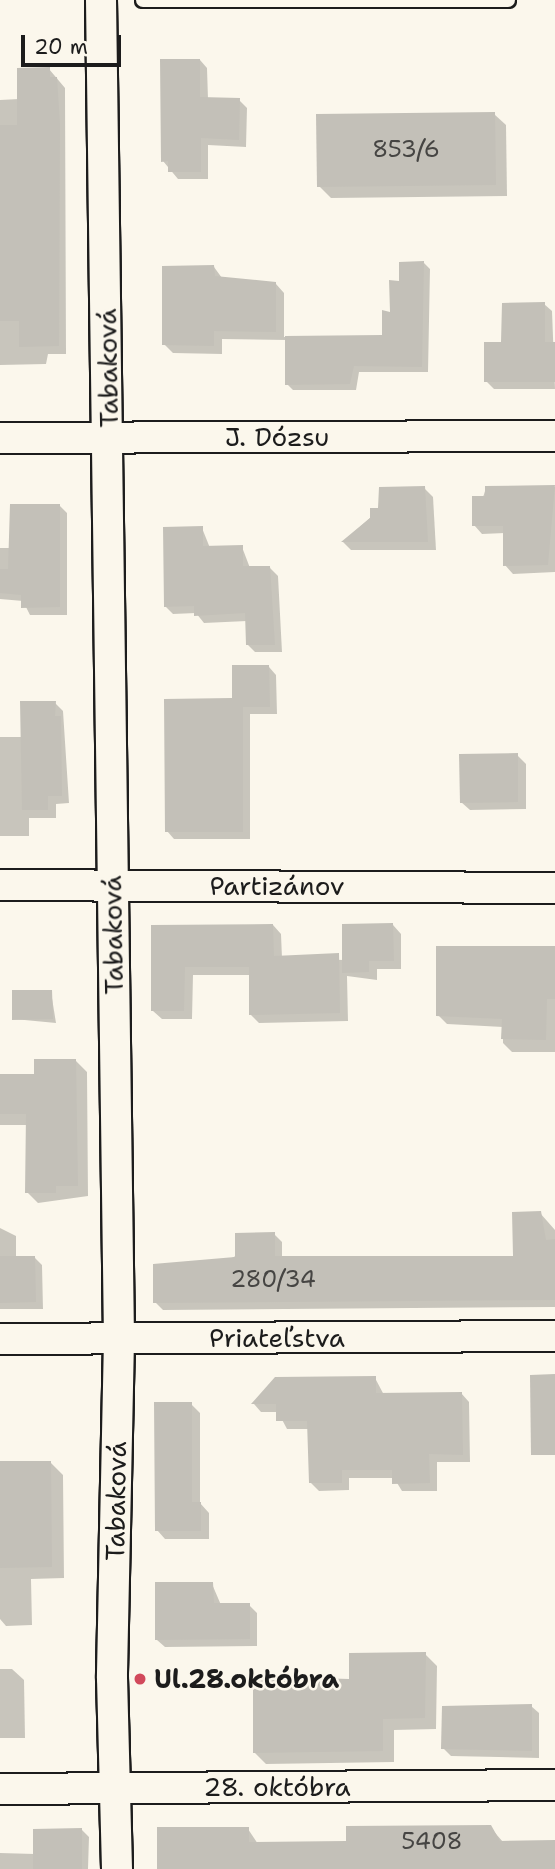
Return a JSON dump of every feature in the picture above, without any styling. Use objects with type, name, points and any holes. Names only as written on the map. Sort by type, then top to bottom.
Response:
[{"type":"street","name":"Tabaková","points":[[101,0],[109,437],[119,1339],[112,1678],[117,1788],[117,1869]]},
{"type":"street","name":"J. Dózsu","points":[[0,438],[555,436]]},
{"type":"street","name":"Partizánov","points":[[0,886],[555,888]]},
{"type":"street","name":"Priateľstva","points":[[0,1339],[555,1336]]},
{"type":"street","name":"28. októbra","points":[[0,1789],[555,1785]]},
{"type":"lane","points":[[144,0],[508,0]]},
{"type":"building","points":[[160,59],[200,59],[200,97],[240,98],[239,140],[201,138],[201,172],[168,172],[168,161],[161,162]]},
{"type":"building","points":[[50,67],[50,77],[57,77],[60,124],[59,346],[19,347],[19,321],[0,321],[0,125],[17,125],[17,68]]},
{"type":"building","points":[[495,112],[496,185],[317,187],[316,114]]},
{"type":"building","points":[[424,261],[422,367],[354,366],[350,384],[285,385],[285,336],[382,335],[382,310],[390,312],[389,280],[399,281],[399,262]]},
{"type":"building","points":[[214,265],[215,276],[276,282],[276,332],[214,331],[214,346],[162,345],[162,266]]},
{"type":"building","points":[[545,302],[545,342],[555,342],[555,382],[484,382],[484,342],[501,342],[502,303]]},
{"type":"building","points":[[555,485],[548,565],[503,566],[503,526],[472,526],[472,496],[485,496],[485,486]]},
{"type":"building","points":[[425,486],[428,542],[341,542],[370,518],[370,508],[378,508],[379,487]]},
{"type":"building","points":[[10,504],[60,504],[60,607],[21,608],[21,595],[0,593],[0,569],[8,569]]},
{"type":"building","points":[[203,526],[203,546],[243,545],[243,566],[270,566],[275,645],[246,645],[245,613],[194,616],[194,606],[164,607],[163,527]]},
{"type":"building","points":[[232,665],[269,665],[270,707],[243,707],[243,832],[165,832],[164,699],[232,698]]},
{"type":"building","points":[[20,701],[56,701],[55,716],[61,716],[62,796],[48,796],[48,810],[22,810]]},
{"type":"building","points":[[518,753],[518,802],[460,803],[459,754]]},
{"type":"building","points":[[393,923],[394,961],[369,961],[369,972],[342,973],[342,924]]},
{"type":"building","points":[[273,924],[274,956],[339,953],[340,1013],[249,1015],[249,967],[185,967],[184,1011],[151,1011],[151,925]]},
{"type":"building","points":[[436,946],[555,946],[555,999],[547,999],[546,1040],[501,1039],[502,1019],[436,1016]]},
{"type":"building","points":[[12,990],[52,990],[53,1019],[12,1020]]},
{"type":"building","points":[[34,1059],[76,1059],[78,1186],[56,1186],[56,1193],[25,1193],[26,1114],[0,1114],[0,1074],[34,1074]]},
{"type":"building","points":[[541,1211],[546,1240],[555,1239],[555,1300],[153,1303],[153,1264],[235,1257],[235,1233],[275,1232],[275,1256],[513,1256],[512,1212]]},
{"type":"building","points":[[0,1256],[35,1256],[36,1302],[0,1303]]},
{"type":"building","points":[[555,1374],[555,1455],[531,1455],[530,1375]]},
{"type":"building","points":[[376,1376],[376,1393],[462,1392],[463,1455],[429,1454],[430,1483],[392,1484],[392,1470],[342,1470],[342,1483],[309,1483],[307,1421],[276,1421],[276,1404],[251,1404],[275,1377]]},
{"type":"building","points":[[154,1402],[192,1402],[192,1502],[201,1502],[201,1531],[155,1531]]},
{"type":"building","points":[[0,1461],[51,1461],[52,1567],[0,1568]]},
{"type":"building","points":[[155,1582],[213,1582],[214,1603],[250,1603],[250,1639],[155,1640]]},
{"type":"building","points":[[426,1652],[425,1718],[383,1719],[383,1751],[253,1753],[253,1676],[349,1679],[349,1653]]},
{"type":"building","points":[[532,1704],[532,1751],[441,1749],[442,1706]]},
{"type":"building","points":[[491,1825],[500,1841],[555,1840],[555,1869],[157,1869],[157,1827],[249,1827],[249,1842],[346,1841],[346,1826]]},
{"type":"building","points":[[82,1828],[82,1869],[33,1869],[33,1829]]},
{"type":"place","name":"Ul.28.októbra","points":[[140,1679]]}]
